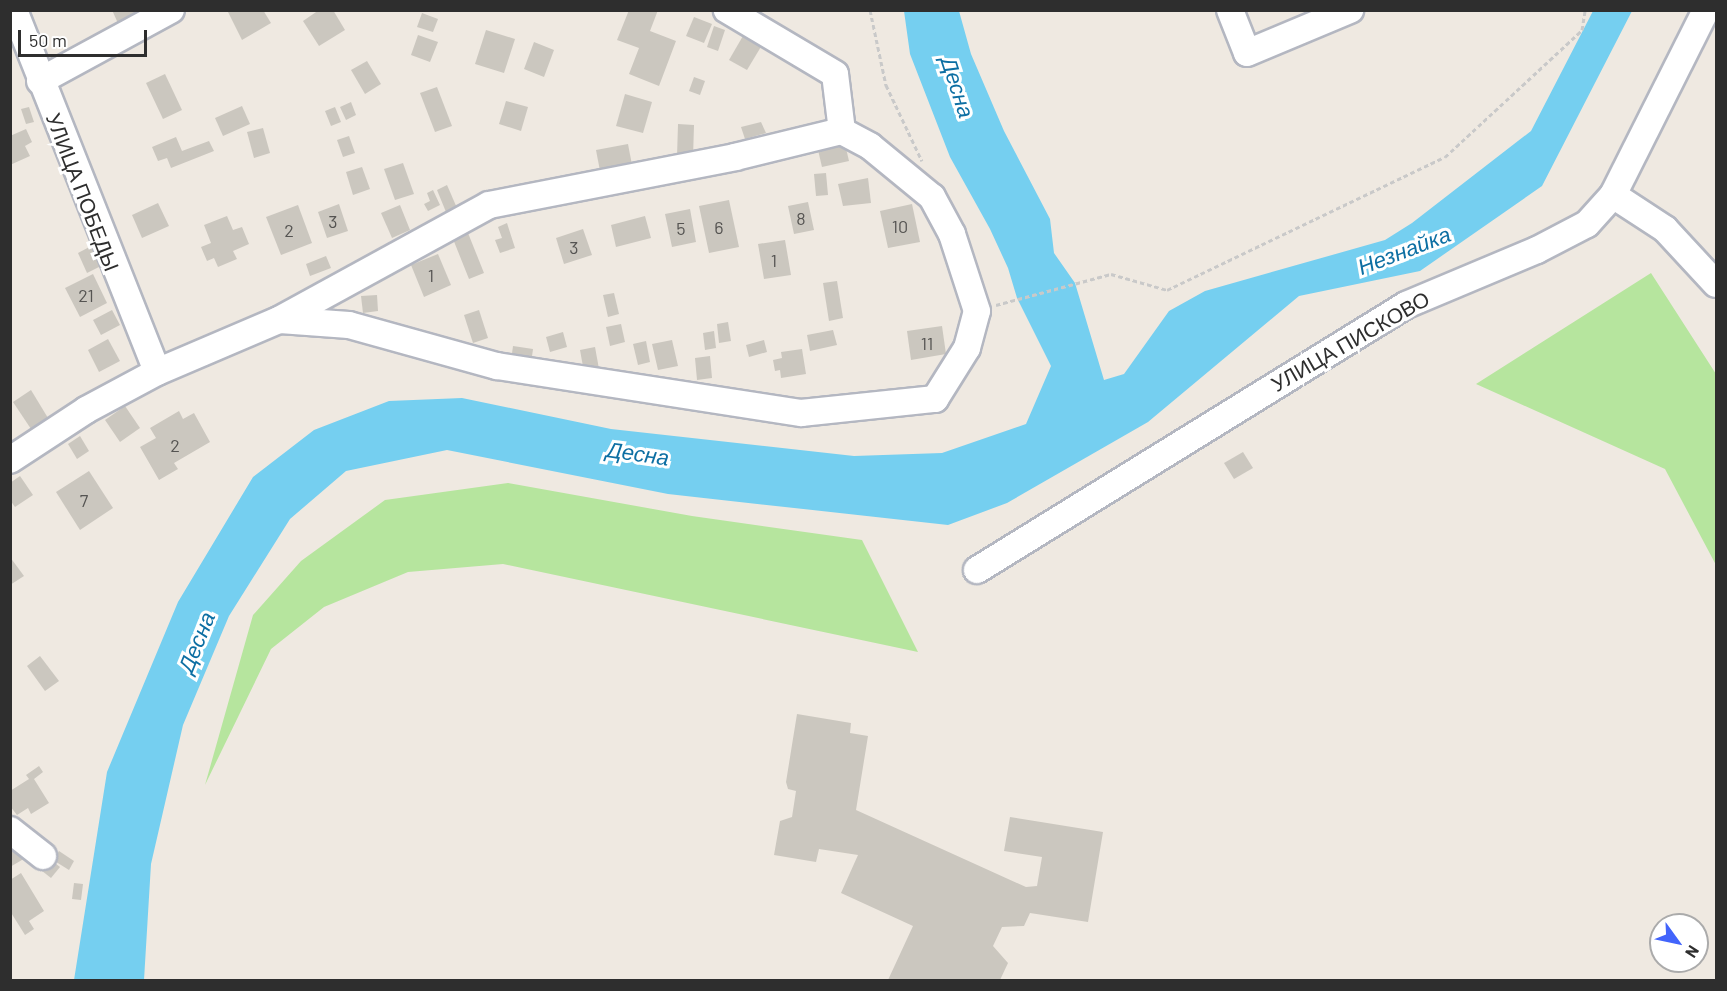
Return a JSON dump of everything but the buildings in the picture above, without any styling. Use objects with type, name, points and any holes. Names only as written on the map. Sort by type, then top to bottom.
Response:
[{"type":"street","name":"УЛИЦА ПОБЕДЫ","points":[[14,10],[40,81],[157,372]]},
{"type":"street","points":[[40,81],[171,10]]},
{"type":"street","points":[[727,10],[835,74],[842,131]]},
{"type":"street","points":[[1230,10],[1247,53],[1350,10]]},
{"type":"street","name":"УЛИЦА ПИСКОВО","points":[[977,570],[1406,305],[1537,250],[1587,224],[1613,195],[1706,10]]},
{"type":"street","points":[[10,460],[86,410],[157,372],[279,320],[489,205],[735,157],[842,131],[870,146],[932,197],[952,234],[977,311],[967,348],[934,399],[801,412],[497,366],[349,325],[279,320]]},
{"type":"street","points":[[1613,195],[1665,229],[1716,284]]},
{"type":"street","points":[[10,830],[43,856]]},
{"type":"path","points":[[870,10],[886,86],[927,170],[932,197]]},
{"type":"path","points":[[1004,302],[1111,274],[1167,290],[1445,157],[1582,30],[1585,10]]},
{"type":"green space","points":[[1651,273],[1716,374],[1716,565],[1665,469],[1476,384]]},
{"type":"green space","points":[[508,483],[692,516],[862,540],[918,652],[503,564],[408,572],[324,607],[271,649],[205,785],[253,615],[301,561],[385,500]]},
{"type":"water","points":[[904,11],[959,11],[971,54],[1004,131],[1050,219],[1054,253],[1075,283],[1104,380],[1124,374],[1169,311],[1205,291],[1385,240],[1412,223],[1531,131],[1593,11],[1632,11],[1542,186],[1420,271],[1299,296],[1148,422],[1007,503],[948,525],[668,494],[447,450],[346,471],[290,519],[229,616],[183,725],[151,864],[144,980],[74,980],[107,772],[178,602],[253,477],[314,430],[389,401],[462,398],[611,429],[854,456],[942,453],[1026,424],[1051,366],[1017,298],[1008,268],[990,229],[950,157],[910,54]]},
{"type":"water label","name":"Десна","points":[[958,87]]},
{"type":"water label","name":"Незнайка","points":[[1404,250]]},
{"type":"water label","name":"Десна","points":[[638,453]]},
{"type":"water label","name":"Десна","points":[[196,642]]}]
